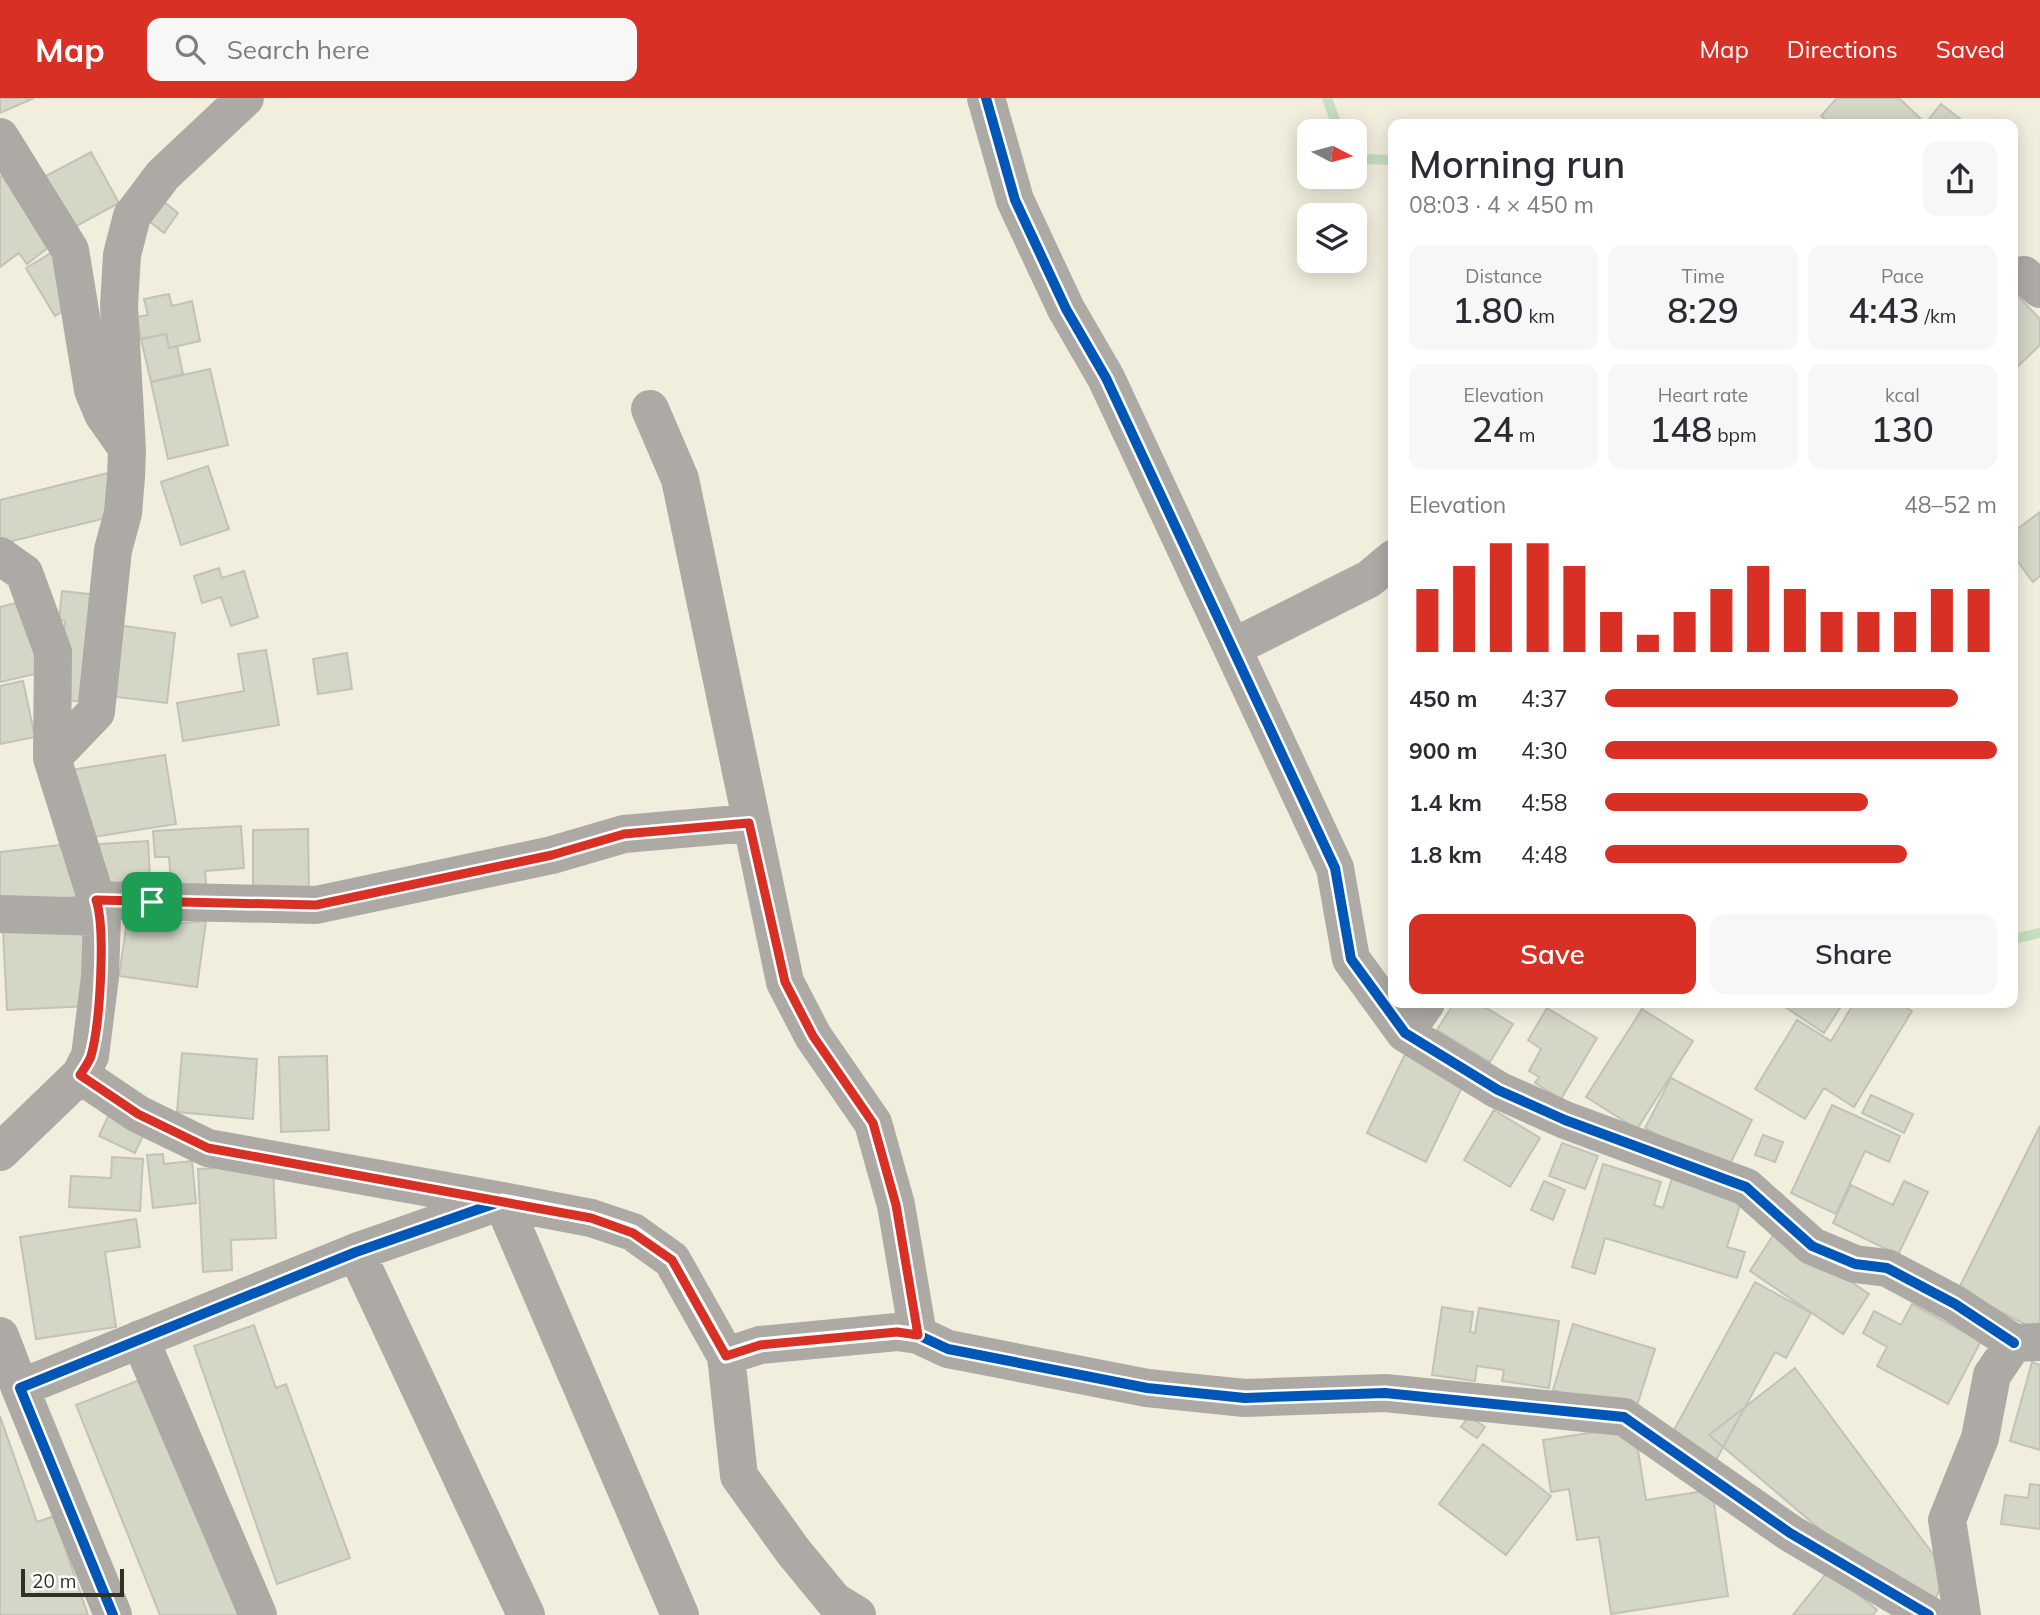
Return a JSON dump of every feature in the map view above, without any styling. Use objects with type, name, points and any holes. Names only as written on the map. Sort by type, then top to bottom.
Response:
[{"type":"street","points":[[52,758],[96,712],[114,550],[123,513],[128,450],[119,306],[122,256],[132,216],[163,175],[245,98]]},
{"type":"street","points":[[986,98],[1015,200],[1066,309],[1106,379],[1335,868],[1350,959],[1388,993]]},
{"type":"street","points":[[0,137],[70,250],[93,390],[103,414],[128,450]]},
{"type":"street","points":[[650,409],[680,479],[749,823],[785,982],[813,1036],[873,1123],[896,1205],[918,1335]]},
{"type":"street","points":[[1231,648],[1369,579],[1388,563]]},
{"type":"street","points":[[0,1152],[80,1075],[90,1056],[100,977],[99,908],[52,758],[53,652],[8,570]]},
{"type":"street","points":[[0,914],[99,908],[316,905],[552,855],[624,834],[749,823]]},
{"type":"street","points":[[1416,1018],[1498,1090],[1565,1120],[1746,1187],[1812,1246],[1855,1264],[1887,1268],[2027,1342],[1992,1375],[1980,1438],[1947,1520],[1962,1615]]},
{"type":"street","points":[[80,1075],[138,1114],[208,1148],[591,1218],[633,1233],[672,1260],[726,1356],[739,1476],[793,1551],[834,1601],[857,1615]]},
{"type":"street","points":[[20,1388],[356,1252],[502,1201]]},
{"type":"street","points":[[502,1201],[680,1615]]},
{"type":"street","points":[[356,1252],[526,1615]]},
{"type":"street","points":[[726,1356],[760,1345],[897,1332],[918,1335],[948,1349],[1147,1388],[1245,1398],[1385,1393],[1624,1417],[1790,1533],[1929,1615]]},
{"type":"street","points":[[0,1336],[113,1615]]},
{"type":"street","points":[[140,1339],[258,1615]]},
{"type":"building","points":[[0,98],[34,98],[0,113]]},
{"type":"building","points":[[1837,98],[1899,98],[1921,119],[1824,119],[1821,116]]},
{"type":"building","points":[[1941,104],[1960,119],[1929,119]]},
{"type":"building","points":[[91,152],[119,203],[71,229],[44,177]]},
{"type":"building","points":[[6,172],[55,242],[27,264],[19,253],[0,267],[0,177]]},
{"type":"building","points":[[159,198],[178,213],[164,233],[144,217]]},
{"type":"building","points":[[61,247],[77,302],[55,316],[26,268]]},
{"type":"building","points":[[169,294],[172,306],[192,301],[200,341],[169,348],[166,334],[141,339],[136,317],[148,315],[144,299]]},
{"type":"building","points":[[2018,296],[2040,319],[2040,345],[2018,366]]},
{"type":"building","points":[[166,334],[169,348],[177,346],[183,374],[151,382],[141,339]]},
{"type":"building","points":[[210,369],[228,445],[168,459],[151,382]]},
{"type":"building","points":[[208,466],[229,529],[181,545],[161,482]]},
{"type":"building","points":[[108,473],[118,515],[0,544],[0,500]]},
{"type":"building","points":[[2040,512],[2040,576],[2033,582],[2018,562],[2018,528]]},
{"type":"building","points":[[219,568],[222,578],[244,571],[258,617],[231,626],[221,597],[202,603],[194,576]]},
{"type":"building","points":[[62,591],[106,596],[93,703],[56,699],[65,621],[59,620]]},
{"type":"building","points":[[30,599],[48,671],[0,682],[0,607]]},
{"type":"building","points":[[117,625],[175,633],[167,703],[108,696]]},
{"type":"building","points":[[266,650],[279,725],[183,741],[177,703],[244,691],[238,654]]},
{"type":"building","points":[[347,653],[352,689],[318,694],[313,659]]},
{"type":"building","points":[[23,681],[35,737],[0,744],[0,686]]},
{"type":"building","points":[[165,755],[176,824],[80,839],[70,770]]},
{"type":"building","points":[[241,826],[244,868],[205,871],[207,894],[172,895],[169,857],[155,857],[153,831]]},
{"type":"building","points":[[308,829],[309,893],[253,893],[253,830]]},
{"type":"building","points":[[148,841],[151,896],[102,899],[99,844]]},
{"type":"building","points":[[76,843],[82,896],[0,905],[0,852]]},
{"type":"building","points":[[206,921],[197,987],[119,976],[126,928]]},
{"type":"building","points":[[84,926],[89,1006],[7,1010],[3,930]]},
{"type":"building","points":[[1451,1008],[1486,1008],[1513,1024],[1490,1062],[1437,1030]]},
{"type":"building","points":[[1547,1008],[1597,1038],[1561,1099],[1535,1083],[1539,1077],[1529,1071],[1541,1049],[1528,1040]]},
{"type":"building","points":[[1786,1008],[1840,1008],[1824,1033]]},
{"type":"building","points":[[1851,1008],[1907,1008],[1912,1011],[1854,1107],[1824,1088],[1805,1119],[1755,1089],[1797,1020],[1831,1041]]},
{"type":"building","points":[[1642,1009],[1693,1041],[1637,1129],[1586,1097]]},
{"type":"building","points":[[1407,1050],[1466,1079],[1426,1162],[1367,1133]]},
{"type":"building","points":[[182,1053],[257,1059],[253,1119],[177,1112]]},
{"type":"building","points":[[327,1056],[329,1130],[281,1132],[279,1057]]},
{"type":"building","points":[[1671,1078],[1752,1120],[1726,1172],[1645,1128]]},
{"type":"building","points":[[1871,1095],[1913,1114],[1904,1133],[1862,1113]]},
{"type":"building","points":[[1832,1105],[1900,1136],[1889,1162],[1865,1151],[1836,1214],[1791,1193]]},
{"type":"building","points":[[111,1110],[147,1127],[135,1153],[99,1136]]},
{"type":"building","points":[[1494,1110],[1540,1138],[1510,1187],[1464,1160]]},
{"type":"building","points":[[2040,1126],[2040,1332],[1958,1290]]},
{"type":"building","points":[[1763,1135],[1783,1142],[1775,1162],[1755,1155]]},
{"type":"building","points":[[1562,1143],[1598,1156],[1585,1189],[1549,1176]]},
{"type":"building","points":[[163,1154],[164,1164],[192,1161],[196,1203],[153,1208],[147,1155]]},
{"type":"building","points":[[112,1157],[143,1159],[140,1211],[69,1207],[71,1176],[111,1178]]},
{"type":"building","points":[[1603,1164],[1661,1182],[1654,1205],[1663,1208],[1672,1178],[1742,1199],[1727,1247],[1745,1252],[1737,1278],[1605,1238],[1595,1274],[1572,1267]]},
{"type":"building","points":[[273,1165],[276,1238],[231,1240],[232,1270],[203,1272],[198,1169]]},
{"type":"building","points":[[1544,1181],[1565,1190],[1553,1220],[1531,1210]]},
{"type":"building","points":[[1904,1181],[1928,1192],[1898,1255],[1833,1223],[1851,1185],[1893,1205]]},
{"type":"building","points":[[136,1219],[140,1247],[105,1252],[116,1327],[36,1339],[20,1237]]},
{"type":"building","points":[[1776,1231],[1869,1294],[1843,1334],[1750,1271]]},
{"type":"building","points":[[1755,1282],[1811,1313],[1786,1358],[1775,1352],[1715,1462],[1670,1437]]},
{"type":"building","points":[[1912,1304],[1981,1341],[1948,1404],[1877,1366],[1887,1347],[1863,1333],[1874,1311],[1901,1325]]},
{"type":"building","points":[[1442,1307],[1473,1312],[1470,1332],[1475,1333],[1479,1308],[1559,1321],[1549,1388],[1502,1381],[1504,1370],[1477,1366],[1475,1381],[1432,1375]]},
{"type":"building","points":[[1573,1324],[1655,1349],[1634,1415],[1553,1390]]},
{"type":"building","points":[[254,1325],[276,1388],[286,1384],[350,1558],[277,1584],[194,1346]]},
{"type":"building","points":[[2032,1362],[2040,1365],[2040,1450],[2010,1441]]},
{"type":"building","points":[[1795,1368],[1947,1573],[1928,1615],[1921,1615],[1709,1435]]},
{"type":"building","points":[[152,1375],[249,1615],[160,1615],[76,1405]]},
{"type":"building","points":[[0,1416],[37,1522],[54,1516],[88,1615],[0,1615]]},
{"type":"building","points":[[1469,1416],[1485,1427],[1477,1438],[1461,1427]]},
{"type":"building","points":[[1634,1426],[1646,1500],[1712,1490],[1728,1596],[1611,1614],[1599,1537],[1577,1540],[1569,1489],[1551,1492],[1543,1440]]},
{"type":"building","points":[[1483,1444],[1551,1496],[1506,1555],[1439,1504]]},
{"type":"building","points":[[2030,1484],[2040,1485],[2040,1529],[2001,1524],[2005,1495],[2028,1498]]},
{"type":"building","points":[[1829,1570],[1877,1610],[1873,1615],[1793,1615]]},
{"type":"waterway","points":[[1327,98],[1335,119]]},
{"type":"waterway","points":[[1367,159],[1388,160]]},
{"type":"waterway","points":[[2018,938],[2040,933]]},
{"type":"cycle path","points":[[986,98],[1015,200],[1066,309],[1106,378],[1335,868],[1351,959],[1405,1033],[1498,1090],[1565,1120],[1746,1187],[1812,1246],[1855,1264],[1887,1268],[1955,1304],[2014,1343]]},
{"type":"cycle path","points":[[113,1615],[20,1388],[356,1252],[502,1201],[591,1218],[633,1232],[672,1260],[726,1356],[760,1345],[897,1332],[918,1335],[948,1349],[1147,1388],[1245,1398],[1385,1393],[1624,1417],[1790,1533],[1929,1615]]},
{"type":"route","points":[[749,823],[785,982],[813,1036],[873,1123],[896,1205],[918,1335],[897,1332],[760,1345],[726,1356],[672,1260],[633,1233],[591,1218],[208,1148],[184,1139],[138,1114],[80,1075],[90,1056],[100,977],[102,917],[96,900],[152,902],[316,905],[552,855],[624,834],[749,823]]}]
